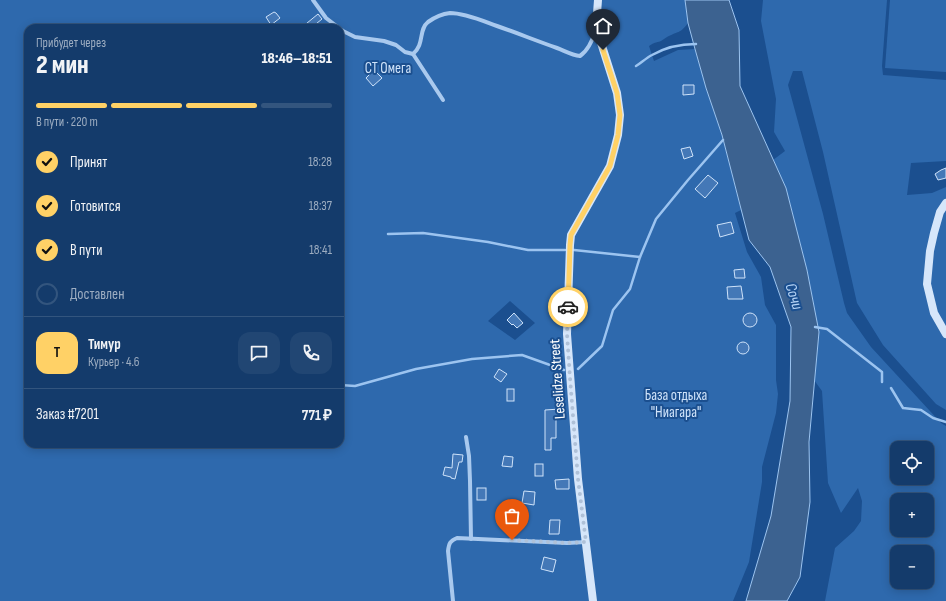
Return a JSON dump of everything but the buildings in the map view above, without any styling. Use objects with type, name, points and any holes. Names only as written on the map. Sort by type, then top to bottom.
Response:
[{"type":"street","points":[[313,0],[326,18],[334,24]]},
{"type":"street","name":"Leselidze Street","points":[[593,601],[578,479],[567,334],[571,235],[610,166],[618,135],[620,115],[617,93],[596,27],[598,0]]},
{"type":"street","points":[[413,54],[418,50],[423,28],[427,23],[439,15],[452,13],[471,17],[575,56],[580,56],[585,53],[593,38],[596,27]]},
{"type":"street","points":[[344,31],[356,37],[384,40],[396,45],[405,52],[413,54],[443,100]]},
{"type":"street","points":[[946,203],[940,212],[934,233],[930,251],[928,284],[934,313],[946,334]]},
{"type":"street","points":[[466,437],[469,456],[471,538]]},
{"type":"street","points":[[453,601],[448,550],[449,544],[452,540],[457,538],[471,538],[567,543],[586,542]]},
{"type":"green space","points":[[0,0],[685,0],[688,23],[685,27],[679,32],[649,46],[654,61],[678,50],[695,49],[722,135],[741,210],[735,213],[747,252],[761,277],[765,305],[776,325],[776,380],[778,394],[776,413],[762,467],[762,482],[749,562],[733,601],[0,601]],"holes":[[[510,301],[535,323],[515,340],[488,321]]]},
{"type":"green space","points":[[763,0],[887,0],[882,66],[883,75],[946,80],[946,161],[911,163],[907,195],[932,193],[946,187],[946,410],[936,404],[883,345],[857,303],[823,152],[802,71],[793,71],[788,85],[823,214],[847,313],[871,347],[941,423],[946,426],[946,601],[825,601],[835,548],[854,531],[861,521],[862,501],[858,488],[841,513],[828,483],[822,391],[814,380],[819,332],[807,270],[786,188],[773,160],[785,151],[774,132],[776,99],[761,21]]},
{"type":"green space","points":[[890,0],[946,0],[946,72],[885,68]]},
{"type":"water","name":"Сочи","points":[[685,0],[729,0],[739,30],[740,86],[786,188],[807,270],[819,332],[809,442],[810,502],[800,577],[787,601],[746,601],[771,516],[790,401],[791,327],[770,267],[749,240],[722,135],[706,88],[688,23]]},
{"type":"waterway","points":[[636,66],[650,56],[668,48],[679,45],[696,44]]},
{"type":"waterway","points":[[578,369],[602,346],[613,310],[630,289],[640,257],[656,219],[723,140]]},
{"type":"waterway","points":[[388,234],[423,233],[488,242],[528,250],[565,250]]},
{"type":"waterway","points":[[574,250],[640,257]]},
{"type":"waterway","points":[[815,327],[827,329],[882,372],[882,382]]},
{"type":"waterway","points":[[344,385],[355,386],[416,369],[472,359],[522,355],[564,370]]},
{"type":"waterway","points":[[891,388],[903,408],[921,410],[933,418],[946,422]]},
{"type":"way so far","points":[[512,540],[567,543],[586,542],[578,479],[570,378],[567,334],[568,307]]},
{"type":"route","points":[[568,307],[571,235],[610,166],[618,135],[620,115],[617,93],[603,50]]},
{"type":"park label","name":"СТ Омега","points":[[388,68]]},
{"type":"park label","name":"База отдыха \"Ниагара\"","points":[[676,404]]}]
